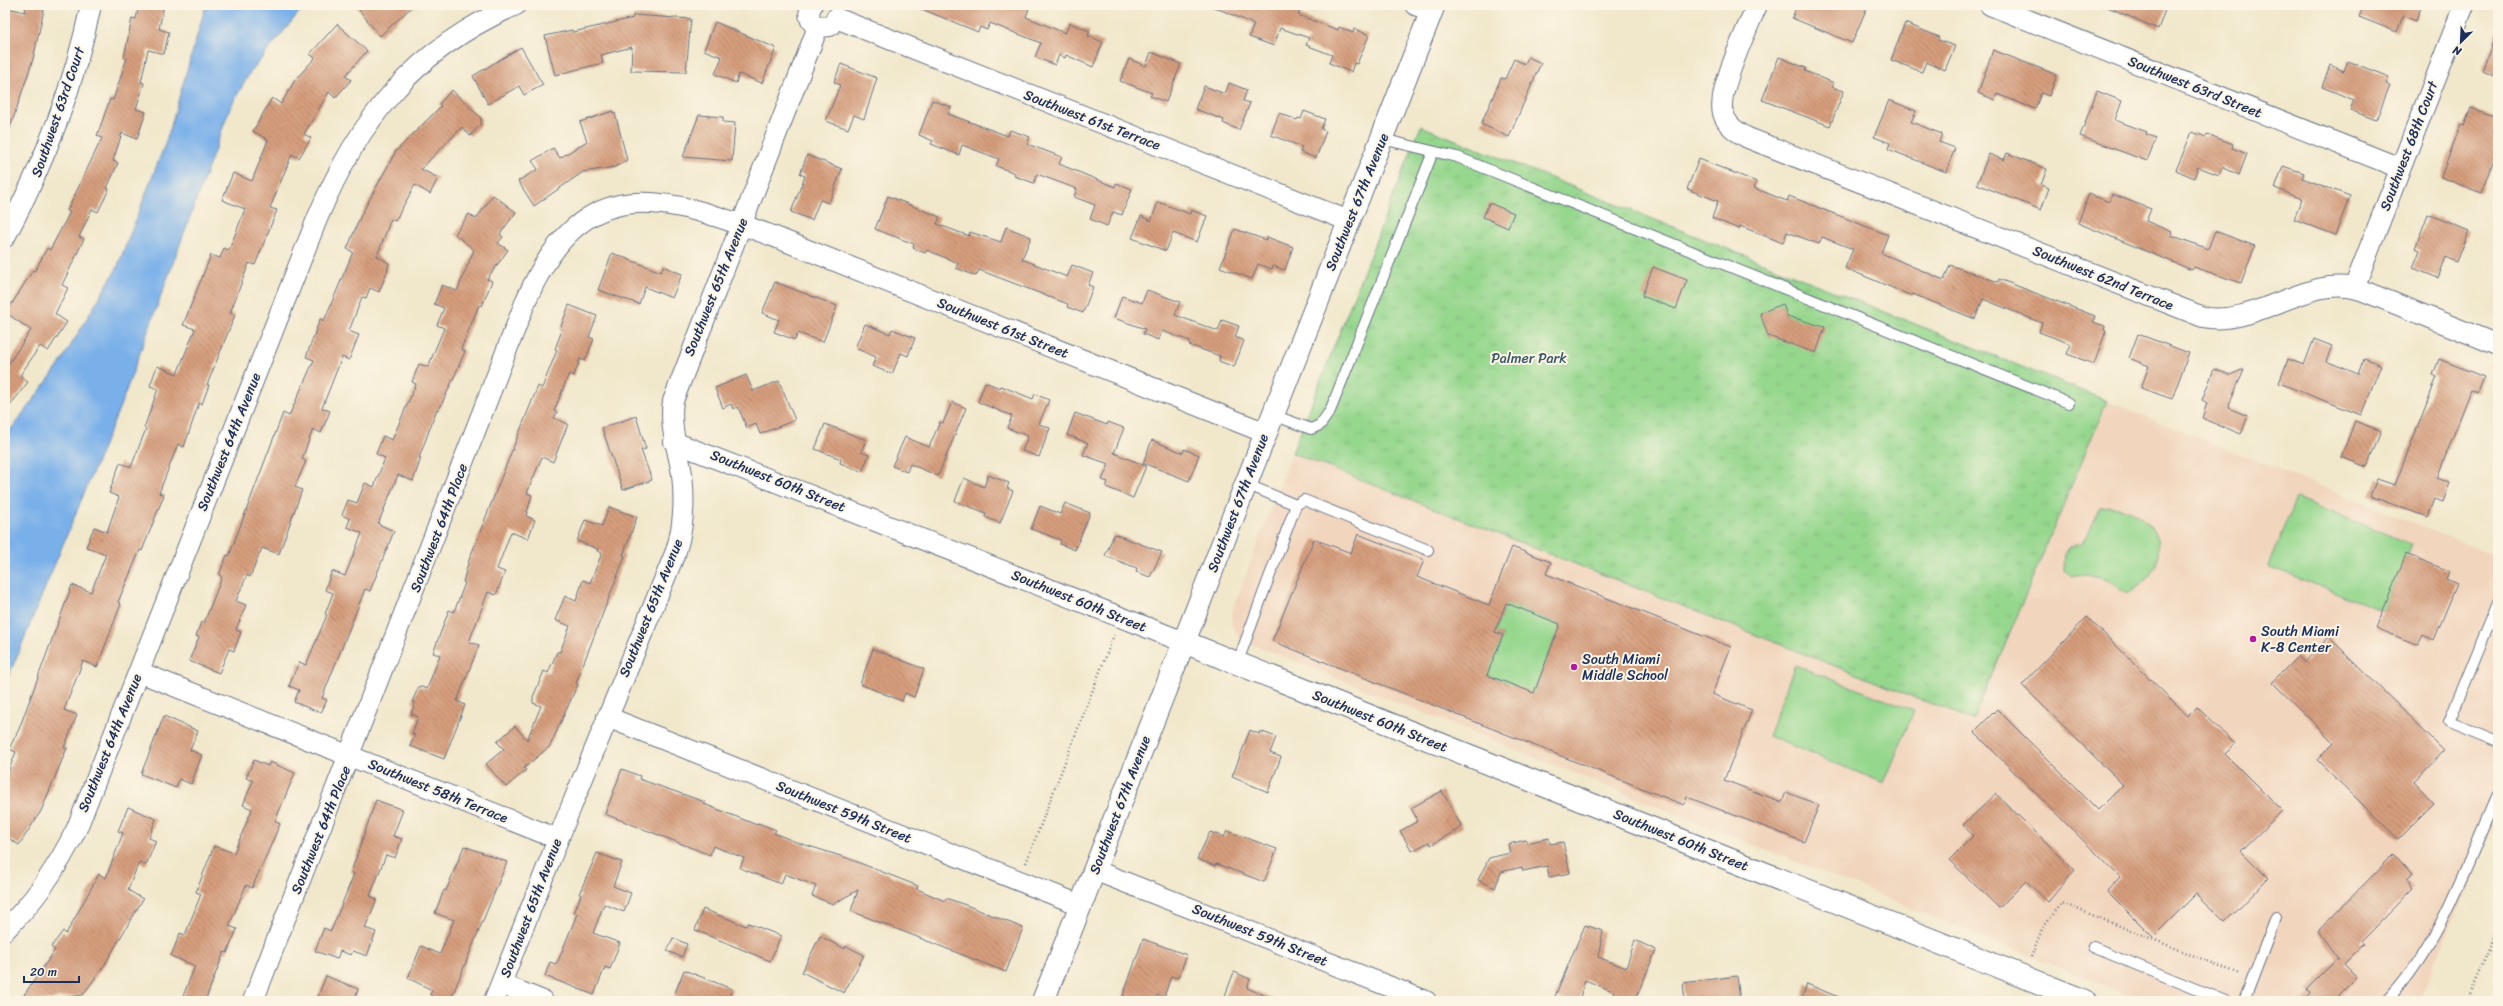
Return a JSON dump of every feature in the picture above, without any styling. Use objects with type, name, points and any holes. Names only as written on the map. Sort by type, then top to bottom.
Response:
[{"type":"main road","name":"Southwest 67th Avenue","points":[[1043,1001],[1382,139],[1427,7]]},
{"type":"main road","name":"Southwest 60th Street","points":[[1184,642],[2085,1001]]},
{"type":"street","name":"Southwest 63rd Court","points":[[5,237],[28,193],[59,116],[84,37],[91,5]]},
{"type":"street","name":"Southwest 64th Avenue","points":[[5,930],[31,903],[63,855],[139,672],[317,219],[345,158],[372,117],[416,67],[462,31],[516,5]]},
{"type":"street","name":"Southwest 62nd Terrace","points":[[1757,5],[1725,86],[1722,100],[1722,113],[1733,129],[1748,138],[2204,317],[2230,318],[2323,288],[2343,285],[2498,344]]},
{"type":"street","name":"Southwest 63rd Street","points":[[1990,5],[2400,168]]},
{"type":"street","name":"Southwest 68th Court","points":[[2354,288],[2464,5]]},
{"type":"street","points":[[809,6],[809,18],[818,27]]},
{"type":"street","name":"Southwest 61st Terrace","points":[[818,27],[828,27],[835,12],[1349,221]]},
{"type":"street","name":"Southwest 65th Avenue","points":[[497,993],[607,718],[671,565],[681,536],[683,490],[674,442],[671,413],[677,387],[818,27]]},
{"type":"street","name":"Southwest 64th Place","points":[[252,1001],[350,756],[527,298],[553,249],[570,231],[592,214],[606,208],[632,203],[667,203],[741,224]]},
{"type":"street","name":"Southwest 61st Street","points":[[741,224],[1269,424]]},
{"type":"street","name":"Southwest 60th Street","points":[[674,442],[1184,642]]},
{"type":"street","name":"Southwest 58th Terrace","points":[[139,672],[558,839]]},
{"type":"street","name":"Southwest 59th Street","points":[[607,718],[1080,905]]},
{"type":"street","name":"Southwest 59th Street","points":[[1094,870],[1426,1001]]},
{"type":"street","points":[[497,993],[543,1001]]},
{"type":"lane","points":[[1382,139],[1457,157],[2069,403]]},
{"type":"lane","points":[[1269,424],[1311,429],[1320,425],[1330,411],[1433,152]]},
{"type":"lane","points":[[1246,484],[1296,505]]},
{"type":"lane","points":[[1237,664],[1296,505],[1304,500],[1428,550]]},
{"type":"lane","points":[[2498,602],[2449,722],[2498,742]]},
{"type":"lane","points":[[2387,1001],[2413,972],[2428,947],[2498,793]]},
{"type":"lane","points":[[2244,1001],[2276,917]]},
{"type":"lane","points":[[2093,947],[2225,1001]]},
{"type":"path","points":[[1019,881],[1121,617]]},
{"type":"path","points":[[2031,959],[2042,929],[2062,903],[2240,974]]},
{"type":"path","points":[[2466,1001],[2498,928]]},
{"type":"shaded area","name":"South Miami K-8 Center","points":[[2107,401],[2498,557],[2498,815],[2419,1001],[2143,1001],[1242,640],[1232,626],[1232,612],[1292,453],[1973,720]]},
{"type":"green space","name":"Palmer Park","points":[[1421,126],[2107,401],[1973,720],[1292,453]]},
{"type":"green space","points":[[2296,498],[2411,544],[2383,611],[2268,566]]},
{"type":"green space","points":[[2110,506],[2128,510],[2142,518],[2152,528],[2157,541],[2158,554],[2153,568],[2144,581],[2129,593],[2102,578],[2089,575],[2072,577],[2064,570],[2065,553],[2069,546],[2082,544],[2100,507]]},
{"type":"green space","points":[[1506,603],[1617,646],[1555,637],[1535,690],[1590,711],[1504,696],[1509,683],[1479,672],[1497,650],[1503,635],[1495,632]]},
{"type":"green space","points":[[1795,665],[1914,711],[1884,783],[1768,736]]},
{"type":"water","points":[[206,5],[305,5],[249,74],[230,108],[123,399],[5,685],[5,437],[58,367],[117,268],[167,139]]},
{"type":"building","points":[[26,5],[45,5],[33,59],[7,137],[5,137],[5,20],[8,8],[25,12]]},
{"type":"building","points":[[139,5],[164,5],[159,29],[169,32],[164,54],[148,50],[141,82],[144,83],[136,109],[146,112],[137,139],[122,133],[113,161],[118,163],[107,188],[109,189],[98,212],[92,209],[79,237],[84,239],[62,285],[68,288],[55,314],[67,322],[48,351],[40,346],[21,374],[21,377],[28,382],[5,412],[5,365],[7,366],[31,330],[6,313],[33,270],[35,271],[47,248],[50,250],[70,212],[67,211],[102,138],[97,136],[110,99],[113,100],[127,58],[124,58],[132,18],[136,19]]},
{"type":"building","points":[[355,5],[414,5],[380,36]]},
{"type":"building","points":[[912,5],[1030,5],[1026,17],[1065,33],[1070,23],[1090,31],[1088,36],[1103,42],[1093,67],[1066,55],[1065,58],[1059,55],[1055,65],[1035,57],[1041,43],[990,23],[987,30],[980,27],[978,32]]},
{"type":"building","points":[[1209,5],[1285,5],[1300,11],[1298,15],[1338,30],[1339,27],[1353,33],[1354,29],[1369,35],[1357,64],[1354,63],[1351,72],[1329,63],[1332,55],[1306,45],[1309,38],[1280,28],[1274,46],[1249,37],[1254,24]]},
{"type":"building","points":[[1797,5],[1868,5],[1852,43],[1792,18]]},
{"type":"building","points":[[2103,5],[2167,5],[2158,29]]},
{"type":"building","points":[[2364,5],[2422,5],[2416,21],[2403,16],[2397,32],[2359,17]]},
{"type":"building","points":[[633,15],[691,19],[686,72],[631,71],[632,47],[601,55],[603,63],[555,75],[545,36],[572,30],[573,32],[633,18]]},
{"type":"building","points":[[715,22],[776,48],[762,83],[739,74],[736,83],[715,74],[722,57],[704,50]]},
{"type":"building","points":[[1905,23],[1939,37],[1938,40],[1955,46],[1945,70],[1926,62],[1922,72],[1891,60]]},
{"type":"building","points":[[337,24],[367,51],[345,76],[351,80],[335,98],[329,92],[304,134],[311,138],[299,158],[292,154],[270,208],[277,210],[255,265],[249,263],[230,313],[235,315],[207,385],[209,385],[202,404],[199,403],[184,447],[178,444],[159,493],[164,495],[142,551],[140,550],[118,602],[121,604],[97,667],[83,661],[64,710],[77,715],[64,748],[67,748],[41,811],[19,845],[5,836],[5,780],[16,752],[9,749],[19,729],[72,585],[91,592],[106,554],[86,547],[94,527],[107,532],[119,497],[109,493],[120,463],[131,467],[146,429],[144,428],[158,389],[150,386],[157,366],[177,374],[195,329],[183,325],[211,255],[220,258],[224,248],[229,250],[245,209],[222,200],[233,173],[252,181],[268,140],[253,131],[272,98],[281,104],[295,80],[315,58],[310,54]]},
{"type":"building","points":[[2497,31],[2498,32],[2498,77],[2482,71]]},
{"type":"building","points":[[521,47],[543,85],[524,95],[519,86],[488,104],[473,76]]},
{"type":"building","points":[[1993,50],[2057,75],[2049,96],[2041,93],[2035,109],[1997,94],[1995,100],[1978,93]]},
{"type":"building","points":[[1151,52],[1181,64],[1166,102],[1150,96],[1152,93],[1120,81],[1129,59],[1146,66]]},
{"type":"building","points":[[1528,57],[1541,63],[1509,137],[1481,124],[1501,78],[1505,79],[1514,59],[1525,64]]},
{"type":"building","points":[[1779,57],[1806,68],[1805,71],[1834,83],[1832,87],[1844,91],[1830,126],[1762,100]]},
{"type":"building","points":[[2348,61],[2389,77],[2386,84],[2390,85],[2376,120],[2350,110],[2354,100],[2322,87],[2330,65],[2344,71]]},
{"type":"building","points":[[841,64],[877,78],[864,119],[854,115],[848,129],[826,121],[840,85],[834,82]]},
{"type":"building","points":[[1229,83],[1247,90],[1243,101],[1250,103],[1239,130],[1223,123],[1224,120],[1195,109],[1204,86],[1225,94]]},
{"type":"building","points":[[452,90],[481,118],[481,124],[470,136],[462,127],[421,169],[438,178],[430,194],[415,185],[395,221],[391,219],[377,256],[389,263],[387,272],[379,292],[370,288],[366,298],[362,297],[349,331],[359,335],[349,360],[342,357],[322,408],[330,411],[321,433],[313,429],[302,459],[306,461],[295,487],[302,490],[279,554],[262,548],[250,577],[247,575],[236,601],[246,605],[236,630],[241,632],[234,651],[229,649],[219,673],[189,661],[199,637],[196,636],[201,622],[204,623],[222,577],[219,575],[227,555],[229,556],[283,413],[289,416],[314,360],[306,357],[320,319],[324,321],[353,252],[347,249],[361,215],[396,151],[441,106],[439,104]]},
{"type":"building","points":[[2097,91],[2122,101],[2115,120],[2147,132],[2146,134],[2156,138],[2147,161],[2080,136]]},
{"type":"building","points":[[932,100],[951,107],[948,114],[1008,136],[1010,130],[1030,137],[1027,144],[1062,157],[1059,164],[1115,187],[1116,183],[1132,189],[1122,215],[1113,212],[1107,226],[1090,219],[1095,205],[1074,197],[1077,189],[1037,174],[1034,183],[1014,176],[1015,173],[996,166],[999,159],[962,145],[959,155],[931,144],[933,141],[919,135]]},
{"type":"building","points":[[1889,100],[1916,111],[1911,122],[1942,134],[1939,142],[1955,148],[1946,172],[1888,149],[1890,143],[1874,137]]},
{"type":"building","points":[[2471,108],[2498,118],[2498,149],[2481,193],[2441,177],[2461,124],[2464,126]]},
{"type":"building","points":[[613,111],[613,113],[615,113],[627,160],[615,167],[583,172],[534,206],[518,181],[538,169],[532,161],[553,148],[560,158],[587,141],[580,122]]},
{"type":"building","points":[[1304,111],[1325,119],[1321,129],[1326,131],[1316,158],[1300,152],[1302,147],[1271,135],[1279,113],[1297,120],[1298,118],[1301,119]]},
{"type":"building","points":[[699,115],[723,117],[723,122],[735,123],[732,161],[683,157]]},
{"type":"building","points":[[2192,132],[2206,137],[2207,134],[2233,144],[2232,148],[2247,154],[2239,175],[2222,167],[2219,175],[2198,167],[2194,178],[2176,170]]},
{"type":"building","points":[[2007,153],[2047,169],[2041,185],[2049,188],[2041,210],[1977,184],[1989,154],[2004,160]]},
{"type":"building","points":[[807,155],[842,169],[829,203],[820,200],[812,220],[791,212],[805,176],[800,174]]},
{"type":"building","points":[[1699,159],[1757,182],[1754,188],[1787,201],[1789,196],[1888,235],[1881,253],[1944,280],[1950,265],[1998,282],[1999,279],[2095,316],[2093,322],[2105,326],[2104,330],[2106,331],[2094,364],[2067,354],[2071,344],[2039,332],[2042,323],[1983,299],[1975,319],[1913,294],[1912,296],[1845,268],[1853,249],[1822,237],[1819,244],[1787,232],[1783,243],[1740,226],[1739,229],[1712,218],[1718,201],[1687,189]]},
{"type":"building","points":[[2283,166],[2304,173],[2302,178],[2350,196],[2335,235],[2294,219],[2302,199],[2275,188]]},
{"type":"building","points":[[2089,194],[2109,202],[2112,194],[2151,209],[2146,221],[2172,232],[2171,235],[2208,249],[2215,231],[2255,246],[2241,283],[2194,267],[2192,270],[2078,223]]},
{"type":"building","points":[[493,195],[516,212],[500,234],[503,237],[498,243],[508,250],[487,279],[492,281],[482,306],[479,305],[461,349],[465,351],[455,375],[439,410],[437,409],[419,458],[421,458],[413,481],[398,475],[378,524],[394,531],[370,591],[365,589],[322,698],[327,700],[321,713],[294,702],[299,690],[289,686],[299,662],[306,665],[327,615],[325,614],[333,593],[325,590],[332,571],[345,576],[362,533],[347,527],[350,519],[342,515],[348,500],[357,503],[365,483],[374,487],[385,458],[376,454],[383,436],[392,440],[416,384],[412,382],[419,364],[428,367],[444,328],[437,325],[444,308],[434,304],[442,285],[457,291],[474,250],[455,234],[469,214],[476,219]]},
{"type":"building","points":[[888,196],[940,217],[937,224],[969,236],[970,232],[1001,242],[1006,227],[1031,237],[1022,259],[1067,277],[1072,265],[1093,273],[1088,285],[1093,287],[1083,313],[1067,307],[1068,304],[979,270],[976,276],[956,268],[958,263],[927,250],[925,253],[913,248],[914,244],[875,229]]},
{"type":"building","points":[[1158,202],[1190,214],[1191,210],[1207,216],[1197,242],[1173,233],[1166,251],[1132,238],[1141,216],[1151,221]]},
{"type":"building","points":[[1489,203],[1514,213],[1508,228],[1483,217]]},
{"type":"building","points":[[2428,214],[2469,231],[2457,262],[2446,257],[2438,278],[2413,268],[2420,250],[2415,248]]},
{"type":"building","points":[[1235,229],[1266,240],[1267,237],[1293,247],[1285,270],[1273,266],[1272,269],[1258,264],[1252,279],[1220,267]]},
{"type":"building","points":[[612,253],[661,272],[663,266],[682,274],[672,298],[645,287],[639,304],[598,290]]},
{"type":"building","points":[[1653,267],[1687,280],[1676,309],[1642,296]]},
{"type":"building","points":[[775,282],[837,306],[823,342],[798,333],[795,340],[774,332],[779,320],[762,313]]},
{"type":"building","points":[[1147,290],[1180,302],[1175,315],[1218,331],[1222,320],[1239,326],[1235,337],[1244,341],[1234,367],[1219,361],[1220,356],[1189,345],[1190,341],[1162,331],[1158,340],[1143,334],[1145,329],[1114,318],[1122,296],[1142,303]]},
{"type":"building","points":[[1783,304],[1787,316],[1825,327],[1816,353],[1768,336],[1760,313]]},
{"type":"building","points":[[569,305],[597,316],[589,337],[594,339],[585,361],[580,359],[574,376],[569,374],[554,411],[557,412],[554,418],[568,424],[553,462],[542,457],[527,493],[532,495],[526,516],[535,520],[528,539],[511,532],[497,569],[505,572],[496,595],[488,592],[469,642],[479,645],[457,701],[465,705],[444,759],[410,746],[415,735],[412,734],[418,717],[411,714],[415,703],[412,702],[419,686],[427,689],[440,655],[433,653],[449,610],[454,612],[465,583],[463,582],[469,560],[538,386],[542,388],[557,350],[555,349],[562,330],[560,329]]},
{"type":"building","points":[[865,324],[890,334],[892,329],[915,338],[908,356],[901,353],[892,374],[872,366],[876,357],[855,348]]},
{"type":"building","points":[[2138,334],[2189,353],[2172,399],[2141,388],[2149,366],[2129,358]]},
{"type":"building","points":[[2314,339],[2332,346],[2326,361],[2358,374],[2364,358],[2381,365],[2361,415],[2279,383],[2288,359],[2304,365]]},
{"type":"building","points":[[2439,359],[2484,377],[2478,393],[2471,390],[2437,478],[2450,483],[2443,502],[2434,499],[2427,517],[2370,496],[2377,479],[2395,485],[2437,377],[2433,375]]},
{"type":"building","points":[[2214,369],[2230,375],[2244,369],[2228,408],[2248,416],[2241,434],[2202,418],[2207,403],[2202,400]]},
{"type":"building","points":[[746,375],[753,391],[779,381],[795,420],[760,434],[756,424],[747,428],[738,407],[733,409],[731,404],[723,408],[715,388]]},
{"type":"building","points":[[985,382],[1000,388],[1001,386],[1033,399],[1035,394],[1049,400],[1039,424],[1050,428],[1039,457],[1022,451],[1028,436],[1007,428],[1012,416],[978,402]]},
{"type":"building","points":[[952,402],[966,408],[938,476],[910,464],[907,472],[892,466],[905,437],[929,447],[940,422],[943,423]]},
{"type":"building","points":[[1075,413],[1107,425],[1108,422],[1124,428],[1114,453],[1146,466],[1133,498],[1106,487],[1108,482],[1102,480],[1109,464],[1083,455],[1088,443],[1067,435]]},
{"type":"building","points":[[636,416],[646,449],[641,450],[652,480],[623,490],[602,428]]},
{"type":"building","points":[[2355,421],[2381,431],[2367,467],[2341,457]]},
{"type":"building","points":[[825,424],[866,440],[861,452],[869,455],[862,472],[840,463],[841,459],[815,449]]},
{"type":"building","points":[[1152,440],[1183,453],[1184,449],[1199,455],[1189,481],[1143,463]]},
{"type":"building","points":[[988,475],[1009,483],[1007,488],[1013,491],[1000,523],[985,517],[986,513],[955,501],[964,478],[984,487]]},
{"type":"building","points":[[1065,503],[1090,513],[1075,550],[1060,544],[1061,540],[1031,529],[1040,506],[1060,514]]},
{"type":"building","points":[[609,507],[637,517],[623,555],[625,556],[576,683],[578,684],[550,746],[524,768],[526,770],[506,787],[486,764],[504,749],[497,742],[515,726],[527,740],[541,706],[533,703],[533,697],[544,671],[548,673],[557,652],[560,652],[570,626],[555,620],[565,596],[576,601],[583,580],[590,583],[602,553],[597,551],[598,549],[577,541],[585,520],[602,526]]},
{"type":"building","points":[[1114,534],[1162,552],[1150,577],[1136,572],[1137,568],[1105,556]]},
{"type":"building","points":[[1358,534],[1424,560],[1417,577],[1489,605],[1512,547],[1551,562],[1546,574],[1731,647],[1712,694],[1752,710],[1724,780],[1782,802],[1786,792],[1819,805],[1804,842],[1687,797],[1684,805],[1272,641],[1314,539],[1351,553]],"holes":[[[1506,603],[1560,624],[1534,693],[1487,675],[1503,635],[1495,632]]]},
{"type":"building","points":[[2406,554],[2449,571],[2446,579],[2457,584],[2434,640],[2423,635],[2418,645],[2376,628]]},
{"type":"building","points":[[2087,617],[2188,716],[2197,707],[2235,744],[2225,754],[2282,811],[2241,851],[2268,878],[2225,922],[2196,894],[2153,937],[2107,891],[2120,877],[1974,732],[1997,709],[2098,810],[2123,785],[2022,685]]},
{"type":"building","points":[[2329,637],[2444,751],[2414,782],[2434,803],[2398,839],[2317,760],[2334,743],[2272,682],[2298,656],[2304,663]]},
{"type":"building","points":[[873,649],[924,669],[914,697],[905,693],[902,701],[860,684]]},
{"type":"building","points":[[164,716],[198,731],[190,750],[202,755],[191,784],[179,779],[176,788],[141,774]]},
{"type":"building","points":[[1250,730],[1259,734],[1260,731],[1276,737],[1270,753],[1281,757],[1268,792],[1232,777]]},
{"type":"building","points":[[254,760],[268,766],[270,762],[295,773],[275,821],[280,824],[252,888],[246,885],[229,926],[237,929],[227,953],[224,952],[205,1001],[181,1001],[195,966],[171,956],[180,933],[185,935],[201,894],[196,892],[214,846],[234,853],[252,809],[243,805],[253,781],[246,778]]},
{"type":"building","points":[[622,769],[640,776],[639,779],[705,802],[704,804],[757,825],[758,823],[776,830],[774,833],[796,842],[847,858],[918,886],[917,889],[945,901],[946,898],[1023,928],[1006,972],[851,911],[858,890],[833,904],[812,896],[816,886],[785,874],[781,884],[740,868],[744,858],[713,846],[710,855],[605,814]]},
{"type":"building","points":[[1442,791],[1462,827],[1431,845],[1429,842],[1412,851],[1400,831],[1418,821],[1411,808]]},
{"type":"building","points":[[1996,794],[2075,870],[2048,902],[2026,881],[1999,908],[1949,860],[1973,836],[1963,825]]},
{"type":"building","points":[[376,800],[403,810],[393,836],[402,839],[395,858],[386,855],[370,896],[377,899],[365,928],[376,932],[367,956],[353,951],[351,955],[340,951],[337,959],[315,951],[324,928],[331,931],[354,874],[351,872]]},
{"type":"building","points":[[128,807],[156,819],[149,838],[156,841],[146,865],[139,862],[128,890],[143,899],[105,964],[83,995],[39,1001],[20,1001],[55,950],[51,947],[63,931],[66,934],[99,874],[106,878],[123,833],[118,831]]},
{"type":"building","points":[[1227,831],[1277,849],[1264,882],[1222,866],[1216,864],[1215,866],[1197,859],[1210,832],[1224,837]]},
{"type":"building","points":[[1549,838],[1550,844],[1563,842],[1570,873],[1549,877],[1547,866],[1523,871],[1522,867],[1501,872],[1495,888],[1478,880],[1489,858],[1510,853],[1508,844],[1526,840],[1527,843]]},
{"type":"building","points":[[464,846],[507,862],[450,1001],[443,1001],[430,995],[432,990],[408,978],[421,946],[440,954],[454,920],[435,913],[444,890],[446,891]]},
{"type":"building","points":[[597,853],[622,862],[613,886],[631,893],[624,912],[604,904],[593,933],[620,943],[610,969],[605,967],[594,995],[545,976],[550,962],[555,964],[558,961],[577,914],[574,913],[581,895],[579,894]]},
{"type":"building","points":[[2394,854],[2412,874],[2406,879],[2413,888],[2360,942],[2363,945],[2344,964],[2357,977],[2333,1001],[2302,1001],[2310,993],[2306,990],[2338,958],[2318,931]]},
{"type":"building","points":[[703,909],[746,926],[748,923],[781,936],[770,961],[695,930]]},
{"type":"building","points":[[1585,925],[1603,931],[1598,957],[1626,968],[1635,940],[1656,950],[1635,1001],[1617,1001],[1615,992],[1585,980],[1579,1001],[1564,1001],[1555,996]]},
{"type":"building","points":[[820,936],[845,949],[846,946],[864,955],[844,993],[802,972]]},
{"type":"building","points":[[673,938],[687,944],[682,957],[667,951]]},
{"type":"building","points":[[1143,939],[1187,955],[1178,978],[1171,976],[1164,997],[1157,995],[1155,1001],[1136,1001],[1123,996]]},
{"type":"building","points":[[684,970],[732,989],[728,1001],[686,1001],[674,996]]},
{"type":"building","points":[[1234,972],[1250,979],[1247,988],[1278,1001],[1223,1001]]},
{"type":"building","points":[[326,976],[358,989],[354,1001],[316,1001]]},
{"type":"building","points":[[1737,976],[1740,1001],[1705,1001],[1704,999],[1685,1001],[1683,983]]},
{"type":"building","points":[[1807,984],[1848,1001],[1801,1001]]},
{"type":"place","name":"South Miami K-8 Center","points":[[2253,639]]},
{"type":"place","name":"South Miami Middle School","points":[[1574,667]]}]
